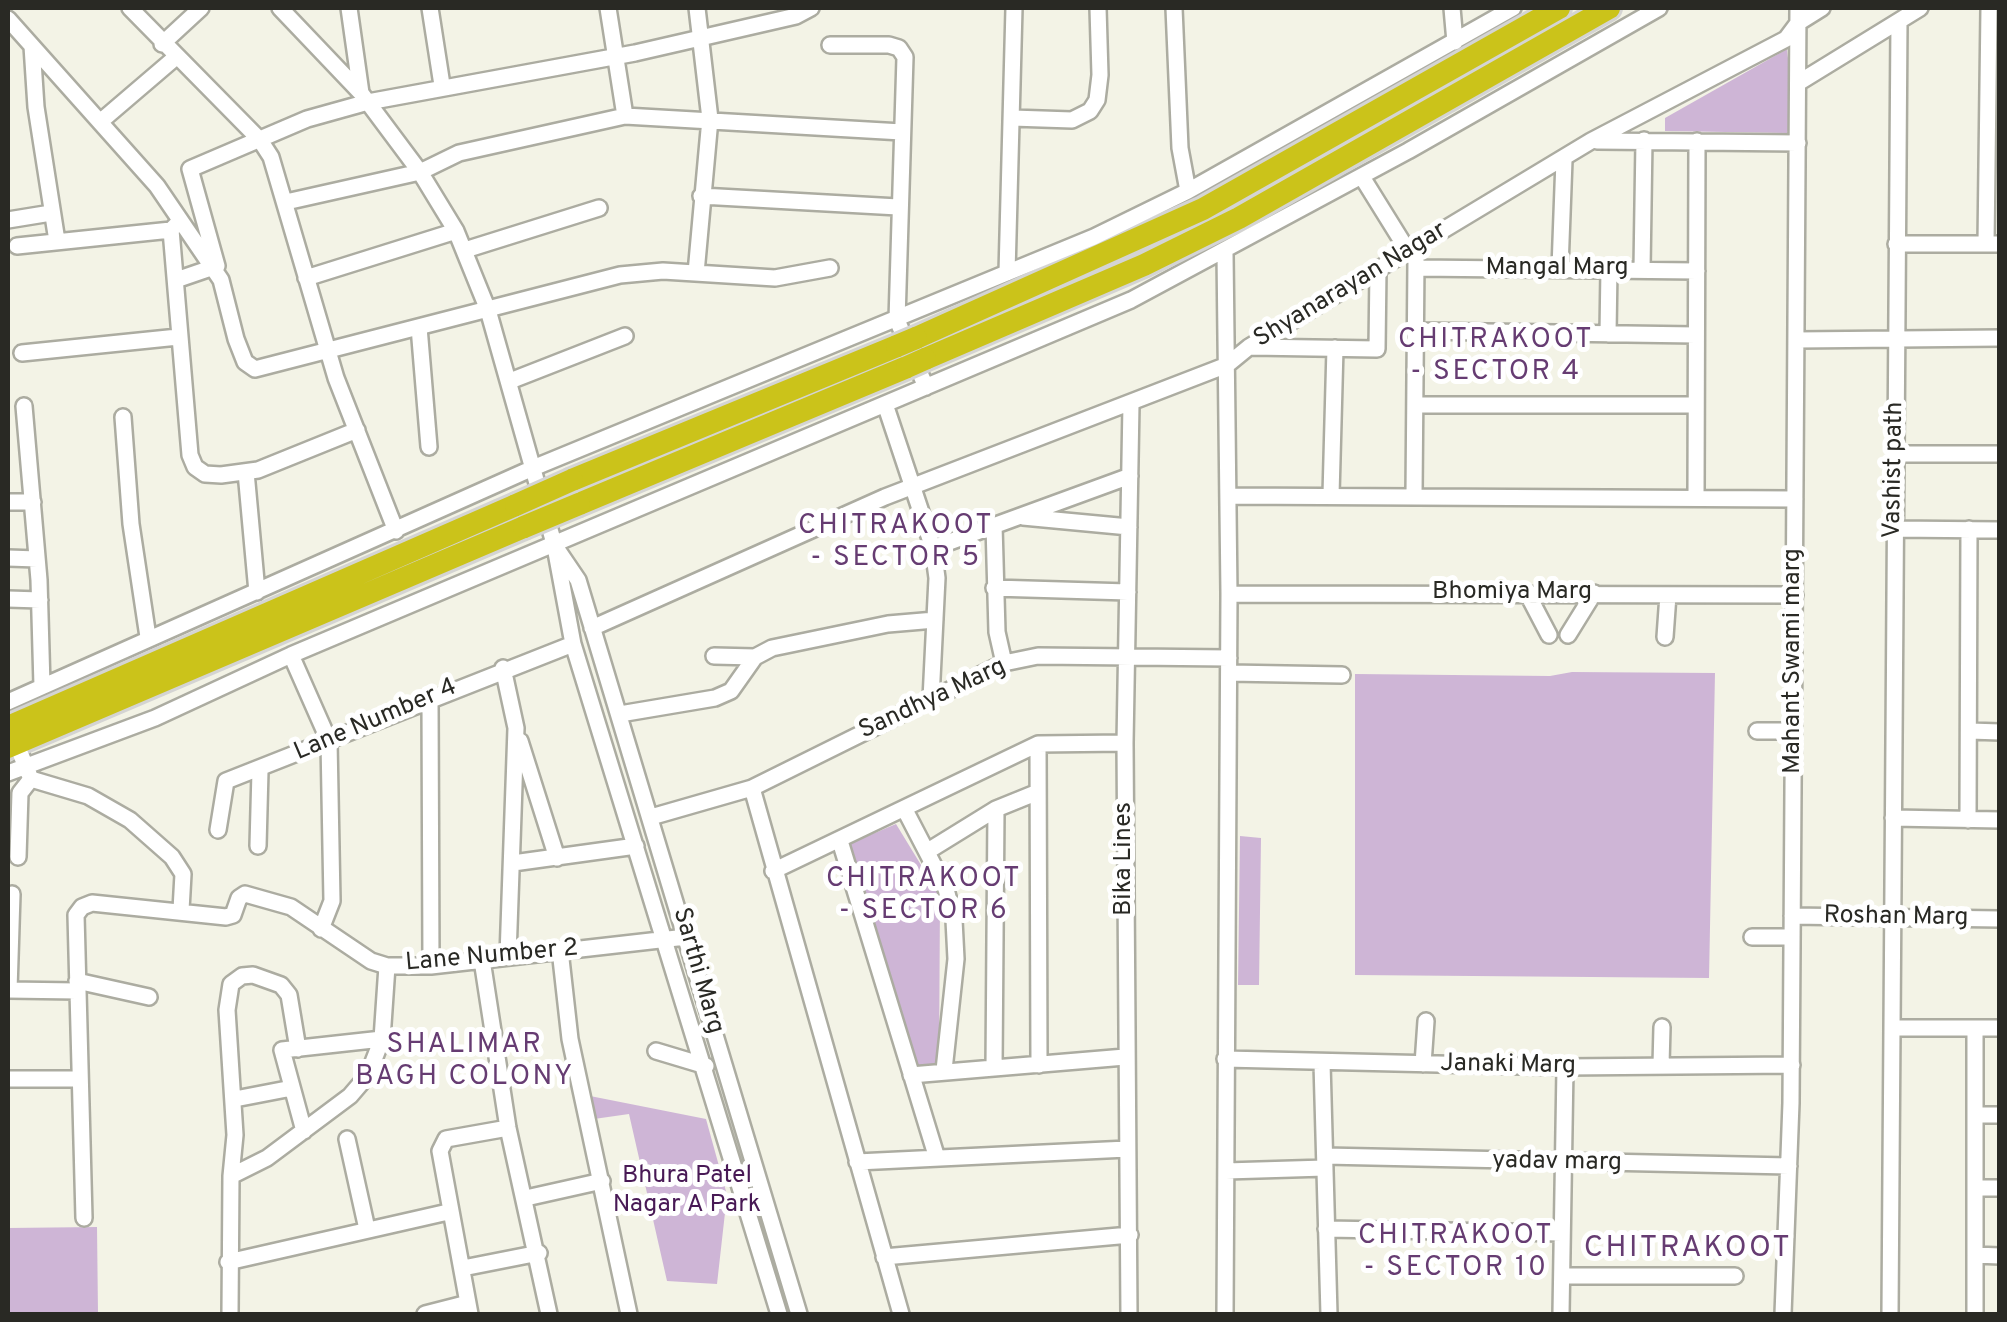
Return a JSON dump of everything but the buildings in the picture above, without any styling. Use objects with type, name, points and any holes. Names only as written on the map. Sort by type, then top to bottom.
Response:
[{"type":"highway","points":[[520,516],[579,504],[911,353],[1203,209],[1559,8]]},
{"type":"highway","points":[[10,739],[520,516],[572,480],[1144,265],[1239,218],[1609,8]]},
{"type":"street","points":[[130,8],[260,140],[286,202],[328,353],[396,532]]},
{"type":"street","points":[[162,44],[201,8]]},
{"type":"street","points":[[280,8],[364,97],[420,172],[456,231],[488,310],[555,548]]},
{"type":"street","points":[[349,8],[364,97]]},
{"type":"street","points":[[430,8],[442,85]]},
{"type":"street","points":[[608,8],[624,116]]},
{"type":"street","points":[[696,273],[710,119],[697,8]]},
{"type":"street","points":[[811,8],[796,16],[616,56],[364,97],[190,169],[216,274],[245,362],[255,369],[620,275],[696,273],[774,278],[830,268]]},
{"type":"street","points":[[1007,273],[1014,8]]},
{"type":"street","points":[[1012,118],[1072,120],[1090,111],[1097,100],[1100,75],[1098,8]]},
{"type":"street","points":[[1174,8],[1180,148],[1188,191]]},
{"type":"street","points":[[1452,8],[1455,42]]},
{"type":"street","points":[[8,702],[533,468],[897,320],[1188,191],[1514,8]]},
{"type":"street","points":[[18,858],[20,793],[29,774],[292,655],[555,548],[1131,300],[1225,253],[1659,8]]},
{"type":"street","name":"Shyanarayan Nagar","points":[[592,628],[912,486],[1227,364],[1248,347],[1591,141],[1786,39],[1798,15],[1822,8]]},
{"type":"street","points":[[1798,83],[1920,8]]},
{"type":"street","points":[[1896,244],[1993,244],[1989,8]]},
{"type":"street","name":"Mahant Swami marg","points":[[1783,1314],[1792,1066],[1798,15]]},
{"type":"street","points":[[8,19],[158,186],[176,225],[216,274]]},
{"type":"street","name":"Vashist path","points":[[1890,1314],[1900,22]]},
{"type":"street","points":[[830,44],[899,48],[905,57],[897,320],[926,387]]},
{"type":"street","points":[[32,46],[57,241]]},
{"type":"street","points":[[100,122],[176,57]]},
{"type":"street","points":[[286,202],[420,172],[460,153],[624,116],[902,132]]},
{"type":"street","points":[[1642,269],[1644,140]]},
{"type":"street","points":[[1591,141],[1798,143]]},
{"type":"street","points":[[1696,498],[1697,141]]},
{"type":"street","points":[[1560,268],[1564,160]]},
{"type":"street","points":[[1362,177],[1412,249],[1416,268],[1414,495]]},
{"type":"street","points":[[701,196],[898,207]]},
{"type":"street","points":[[464,250],[599,208]]},
{"type":"street","points":[[8,220],[51,213]]},
{"type":"street","points":[[16,246],[176,225]]},
{"type":"street","points":[[176,225],[178,337],[190,455],[195,466],[205,474],[246,472],[357,430]]},
{"type":"street","points":[[306,278],[456,231]]},
{"type":"street","points":[[1225,253],[1230,594],[1225,1314]]},
{"type":"street","name":"Mangal Marg","points":[[1416,268],[1697,271]]},
{"type":"street","points":[[1608,334],[1609,268]]},
{"type":"street","points":[[1248,347],[1377,349],[1378,269]]},
{"type":"street","points":[[176,280],[216,274]]},
{"type":"street","points":[[419,328],[429,447]]},
{"type":"street","points":[[1417,332],[1696,336]]},
{"type":"street","points":[[510,381],[625,336]]},
{"type":"street","points":[[22,353],[178,337]]},
{"type":"street","points":[[1797,340],[2000,338]]},
{"type":"street","points":[[1331,495],[1335,348]]},
{"type":"street","points":[[885,404],[933,548],[938,578],[931,699]]},
{"type":"street","name":"Bika Lines","points":[[1129,1314],[1126,743],[1131,404]]},
{"type":"street","points":[[1416,405],[1696,405]]},
{"type":"street","points":[[24,406],[40,600],[42,686]]},
{"type":"street","points":[[123,417],[131,524],[148,638]]},
{"type":"street","points":[[8,432],[26,432]]},
{"type":"street","points":[[1895,454],[2000,454]]},
{"type":"street","points":[[246,472],[257,592]]},
{"type":"street","points":[[933,548],[1130,476]]},
{"type":"street","points":[[1228,496],[1795,499]]},
{"type":"street","points":[[8,502],[33,502]]},
{"type":"street","points":[[1018,516],[1129,526]]},
{"type":"street","points":[[994,525],[996,632],[1004,663]]},
{"type":"street","points":[[1894,529],[2000,530]]},
{"type":"street","points":[[1968,820],[1969,529]]},
{"type":"street","name":"Sarthi Marg","points":[[555,548],[578,580],[799,1314]]},
{"type":"street","name":"Sarthi Marg","points":[[555,548],[574,644],[779,1314]]},
{"type":"street","points":[[8,558],[37,559]]},
{"type":"street","points":[[994,588],[1128,592]]},
{"type":"street","points":[[1527,593],[1549,635]]},
{"type":"street","points":[[1568,635],[1594,593]]},
{"type":"street","name":"Bhomiya Marg","points":[[1230,594],[1795,595]]},
{"type":"street","points":[[1665,637],[1668,595]]},
{"type":"street","points":[[8,600],[40,600]]},
{"type":"street","points":[[714,656],[756,656],[772,648],[888,624],[935,620]]},
{"type":"street","name":"Lane Number 4","points":[[218,830],[226,781],[503,668],[574,644]]},
{"type":"street","points":[[292,655],[328,741],[332,901],[321,929]]},
{"type":"street","points":[[620,714],[715,698],[732,690],[756,656]]},
{"type":"street","name":"Sandhya Marg","points":[[651,817],[752,788],[1004,663],[1038,656],[1128,657],[1342,675]]},
{"type":"street","points":[[503,668],[516,728],[557,858]]},
{"type":"street","points":[[430,698],[431,966]]},
{"type":"street","points":[[508,956],[516,728]]},
{"type":"street","points":[[1757,730],[1794,731]]},
{"type":"street","points":[[1970,731],[2000,732]]},
{"type":"street","points":[[10,739],[29,774]]},
{"type":"street","points":[[773,871],[1038,744],[1126,743]]},
{"type":"street","points":[[1038,744],[1039,1065]]},
{"type":"street","points":[[258,846],[260,770]]},
{"type":"street","points":[[8,773],[29,774],[88,796],[130,820],[172,857],[183,874],[181,910]]},
{"type":"street","points":[[752,788],[901,1314]]},
{"type":"street","points":[[928,852],[996,810],[1038,792]]},
{"type":"street","points":[[906,810],[928,852],[954,920],[956,959],[944,1070]]},
{"type":"street","points":[[994,1068],[996,810]]},
{"type":"street","points":[[1893,818],[2000,820]]},
{"type":"street","points":[[840,842],[936,1156]]},
{"type":"street","points":[[513,863],[636,846]]},
{"type":"street","points":[[12,894],[8,990],[77,986],[149,997]]},
{"type":"street","name":"Lane Number 2","points":[[77,986],[76,915],[92,904],[226,917],[233,915],[238,898],[246,894],[291,907],[321,929],[387,966],[431,966],[686,937]]},
{"type":"street","name":"Roshan Marg","points":[[1792,916],[2000,920]]},
{"type":"street","points":[[1752,937],[1792,937]]},
{"type":"street","points":[[560,950],[570,1039],[629,1314]]},
{"type":"street","points":[[482,960],[508,1128],[550,1314]]},
{"type":"street","points":[[231,1176],[267,1158],[304,1131],[350,1096],[368,1076],[382,1039],[387,966]]},
{"type":"street","points":[[230,1314],[228,1262],[235,1099],[227,1010],[231,984],[242,976],[254,975],[281,984],[289,994],[298,1049]]},
{"type":"street","points":[[77,986],[84,1218]]},
{"type":"street","points":[[1423,1064],[1426,1022]]},
{"type":"street","points":[[1661,1066],[1662,1027]]},
{"type":"street","points":[[1892,1028],[2000,1028]]},
{"type":"street","points":[[1975,1028],[1975,1314]]},
{"type":"street","points":[[304,1131],[282,1050],[382,1039]]},
{"type":"street","points":[[656,1051],[706,1066]]},
{"type":"street","points":[[911,1075],[1126,1056]]},
{"type":"street","name":"Janaki Marg","points":[[1226,1059],[1565,1067],[1792,1066]]},
{"type":"street","points":[[1322,1063],[1329,1314]]},
{"type":"street","points":[[1561,1314],[1565,1067]]},
{"type":"street","points":[[8,1079],[79,1080]]},
{"type":"street","points":[[235,1099],[292,1088]]},
{"type":"street","points":[[1976,1115],[2000,1116]]},
{"type":"street","points":[[425,1314],[469,1309],[448,1212],[442,1143],[508,1128]]},
{"type":"street","points":[[347,1139],[367,1229]]},
{"type":"street","points":[[857,1162],[1127,1149]]},
{"type":"street","name":"yadav marg","points":[[1226,1171],[1325,1162],[1790,1166]]},
{"type":"street","points":[[526,1198],[602,1181]]},
{"type":"street","points":[[1976,1188],[2000,1188]]},
{"type":"street","points":[[228,1262],[448,1212]]},
{"type":"street","points":[[1326,1228],[1562,1233]]},
{"type":"street","points":[[884,1257],[1130,1235]]},
{"type":"street","points":[[462,1268],[538,1253]]},
{"type":"street","points":[[1975,1255],[2000,1256]]},
{"type":"street","points":[[1562,1276],[1735,1276]]},
{"type":"green space","points":[[1787,49],[1794,116],[1787,133],[1665,131],[1665,118]]},
{"type":"green space","points":[[1572,672],[1715,673],[1709,978],[1355,975],[1355,674],[1550,676]]},
{"type":"green space","points":[[896,824],[940,896],[939,1066],[915,1067],[849,844]]},
{"type":"green space","points":[[1240,836],[1261,838],[1259,985],[1238,985]]},
{"type":"green space","name":"Bhura Patel Nagar A Park","points":[[590,1096],[706,1119],[727,1195],[717,1284],[667,1281],[629,1114],[594,1119]]},
{"type":"green space","points":[[97,1227],[98,1314],[8,1314],[8,1228]]},
{"type":"district","name":"CHITRAKOOT - SECTOR 4","points":[[1496,357]]},
{"type":"district","name":"CHITRAKOOT - SECTOR 5","points":[[896,543]]},
{"type":"district","name":"CHITRAKOOT - SECTOR 6","points":[[924,896]]},
{"type":"district","name":"SHALIMAR BAGH COLONY","points":[[465,1062]]},
{"type":"district","name":"CHITRAKOOT","points":[[1688,1250]]},
{"type":"district","name":"CHITRAKOOT - SECTOR 10","points":[[1456,1253]]}]
